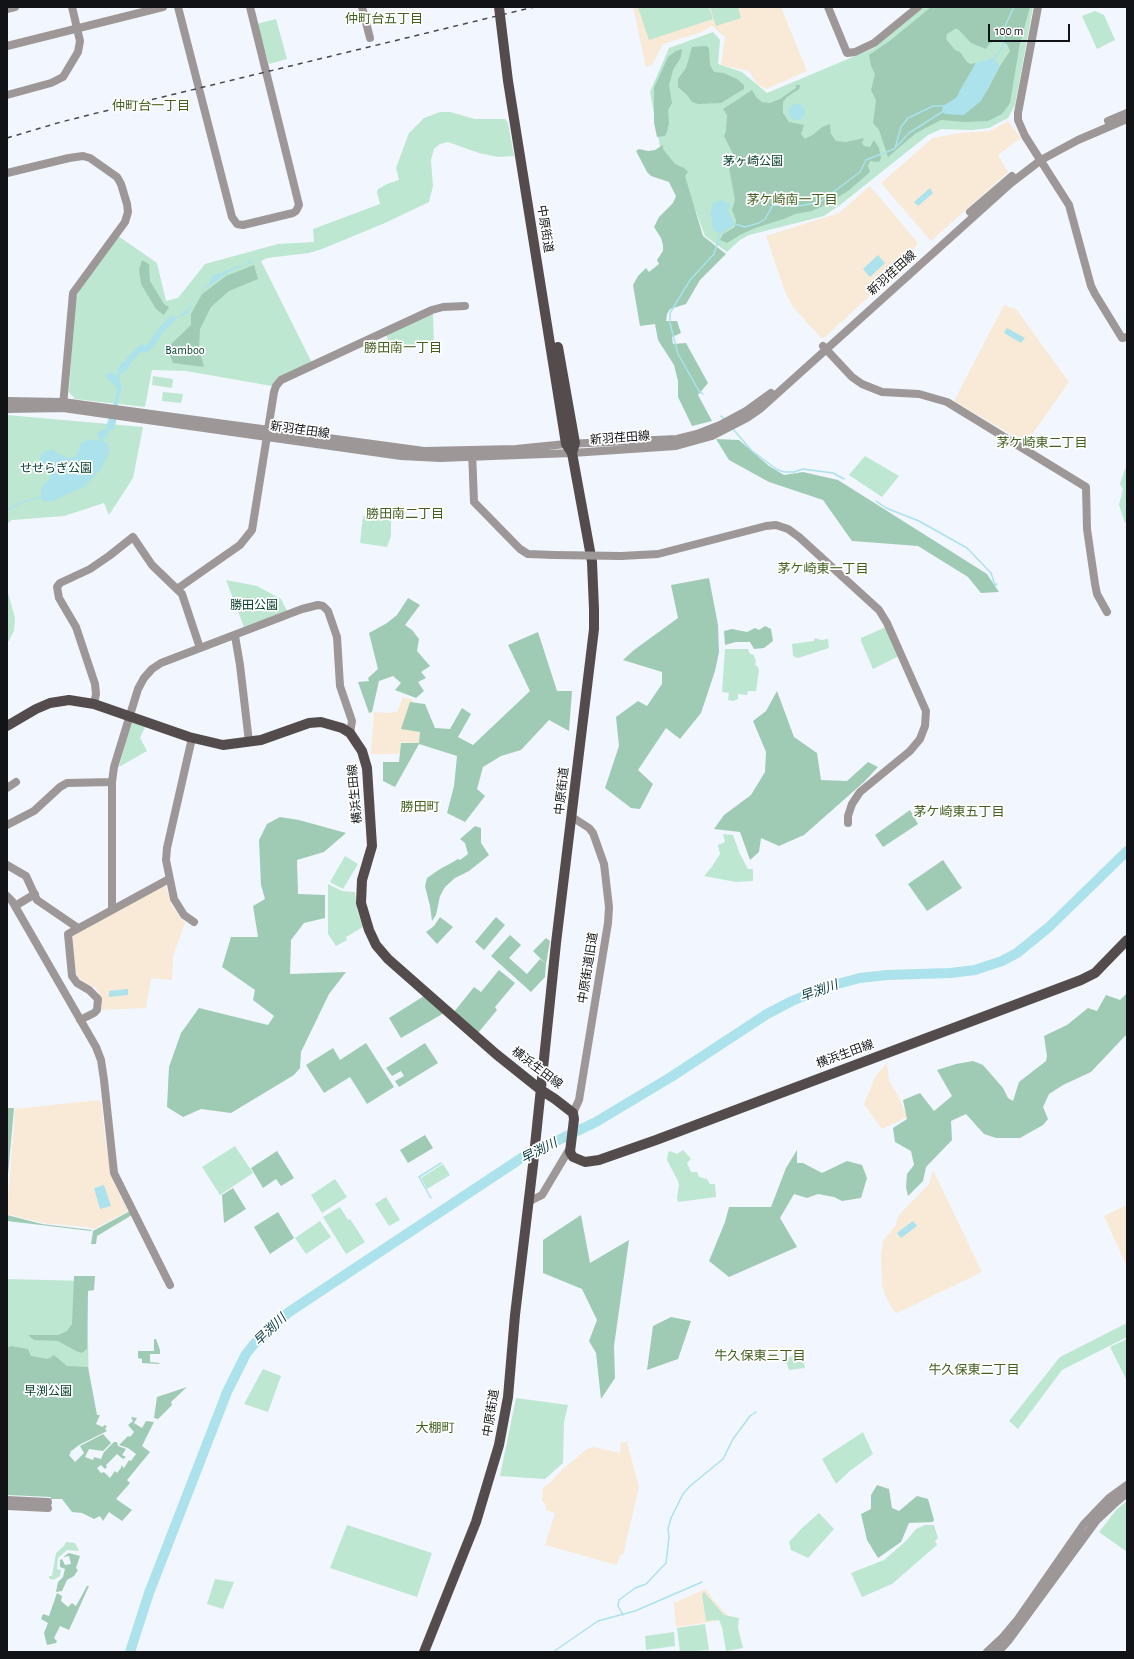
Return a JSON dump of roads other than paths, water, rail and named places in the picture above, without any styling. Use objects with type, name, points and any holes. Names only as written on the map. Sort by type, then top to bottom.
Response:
[{"type":"main road","name":"中原街道","points":[[424,1652],[466,1548],[499,1445],[508,1398],[514,1322],[594,629],[592,562],[511,103],[499,7]]},
{"type":"main road","name":"中原街道","points":[[505,7],[518,106],[571,447]]},
{"type":"main road","points":[[7,726],[36,709],[50,703],[69,700],[94,704],[192,738],[223,745],[261,740],[309,723],[321,722],[342,728],[350,733]]},
{"type":"main road","name":"横浜生田線","points":[[350,733],[362,750],[368,768],[372,846],[362,880],[361,903],[369,930],[376,945],[388,959],[438,1004],[496,1054],[541,1090],[555,1098],[573,1118]]},
{"type":"main road","name":"横浜生田線","points":[[570,1146],[570,1154],[577,1160],[585,1162],[599,1160],[713,1119],[1081,980],[1095,973],[1127,940]]},
{"type":"main road","points":[[570,1146],[573,1118]]},
{"type":"street","points":[[7,9],[15,7]]},
{"type":"street","points":[[7,95],[51,83],[63,77],[78,52],[80,41],[72,7]]},
{"type":"street","points":[[7,46],[163,7]]},
{"type":"street","points":[[178,7],[232,217],[236,224],[243,225],[296,211],[299,205],[250,7]]},
{"type":"street","points":[[362,7],[370,38]]},
{"type":"street","points":[[828,7],[847,53],[855,52],[874,43],[918,7]]},
{"type":"street","points":[[1038,7],[1018,113],[1018,120],[1025,136],[1069,205],[1095,294],[1122,338],[1127,337]]},
{"type":"street","name":"新羽荏田線","points":[[7,401],[63,405],[176,423],[267,433],[401,456],[440,458],[516,449],[571,447],[677,439],[697,434],[722,427],[746,414],[824,347],[1001,184],[1066,140],[1127,113]]},
{"type":"street","name":"新羽荏田線","points":[[1040,158],[1127,119]]},
{"type":"street","points":[[7,173],[83,156],[90,158],[117,177],[121,184],[127,204],[128,212],[125,222],[73,293],[63,405]]},
{"type":"street","points":[[177,589],[240,545],[252,530],[274,392],[276,386],[281,380],[432,310],[443,307],[465,306]]},
{"type":"street","points":[[824,347],[852,377],[862,384],[882,392],[919,394],[947,402],[1086,487],[1087,530],[1093,578],[1097,594],[1107,612]]},
{"type":"street","name":"新羽荏田線","points":[[7,409],[63,405]]},
{"type":"street","points":[[472,454],[474,502],[520,549],[528,554],[621,556],[658,554],[766,526],[776,525],[788,529],[799,537],[879,610],[887,623],[926,711],[925,726],[920,739],[910,751],[860,792],[852,804],[848,816],[848,823]]},
{"type":"street","points":[[94,704],[96,694],[95,684],[76,627],[59,598],[57,587],[60,583],[90,568],[109,556],[133,537],[152,565],[182,594],[189,610],[200,648]]},
{"type":"street","points":[[112,909],[112,782],[114,767],[138,689],[144,678],[152,669],[160,664],[200,648],[235,636],[302,609],[318,605],[325,608],[337,637],[340,686],[352,725],[350,733]]},
{"type":"street","points":[[235,636],[249,742]]},
{"type":"street","points":[[192,738],[167,848],[166,860],[174,899],[179,908],[194,922]]},
{"type":"street","points":[[7,788],[16,782]]},
{"type":"street","points":[[7,825],[34,811],[60,787],[68,783],[112,782]]},
{"type":"street","name":"中原街道旧道","points":[[572,817],[594,833],[604,864],[609,907],[579,1100],[573,1118]]},
{"type":"street","points":[[7,865],[26,876],[37,900],[78,928]]},
{"type":"street","points":[[80,1020],[94,1013],[98,999],[89,990],[77,983],[72,976],[68,934],[169,879]]},
{"type":"street","points":[[15,906],[35,894]]},
{"type":"street","points":[[7,896],[15,906],[96,1047],[100,1060],[114,1173],[170,1285]]},
{"type":"street","points":[[528,1202],[542,1195],[570,1146]]},
{"type":"street","points":[[987,1652],[1002,1638],[1018,1618],[1084,1524],[1103,1504],[1127,1485]]},
{"type":"street","points":[[998,1652],[1009,1640],[1097,1520],[1127,1493]]},
{"type":"street","points":[[7,1500],[48,1505],[7,1506]]},
{"type":"water","points":[[994,58],[1000,66],[981,101],[964,115],[945,114],[942,112],[943,106],[956,98],[976,63]]},
{"type":"water","points":[[794,104],[800,104],[805,109],[803,118],[800,120],[794,120],[789,115],[789,109]]},
{"type":"water","points":[[930,188],[933,193],[918,206],[914,202]]},
{"type":"water","points":[[722,200],[730,204],[728,211],[735,224],[720,234],[713,229],[710,215],[713,203]]},
{"type":"water","points":[[878,255],[885,263],[870,277],[863,269]]},
{"type":"water","points":[[251,260],[252,263],[232,270],[197,295],[208,285],[214,274],[220,274],[234,267],[245,265]]},
{"type":"water","points":[[195,296],[190,310],[185,315],[172,320],[172,318],[178,317],[188,309]]},
{"type":"water","points":[[1007,328],[1025,338],[1021,343],[1004,333]]},
{"type":"water","points":[[129,360],[131,363],[125,372],[121,373],[119,378],[122,387],[119,395],[114,430],[109,431],[107,436],[102,440],[107,443],[110,451],[101,469],[84,487],[52,501],[42,501],[41,490],[44,484],[49,480],[50,474],[46,467],[40,462],[41,454],[51,449],[67,458],[76,457],[81,443],[89,439],[97,441],[100,439],[97,436],[98,432],[105,429],[108,431],[106,427],[116,396],[117,388],[106,377],[106,374],[112,372],[117,376],[117,370],[122,363]]},
{"type":"water","points":[[128,989],[128,995],[109,997],[109,991]]},
{"type":"water","points":[[104,1185],[111,1206],[100,1209],[94,1188]]},
{"type":"water","points":[[913,1221],[917,1226],[901,1238],[897,1233]]},
{"type":"waterway","points":[[994,58],[1003,47],[1005,26],[1014,7]]},
{"type":"waterway","points":[[895,148],[901,127],[908,118],[933,106],[943,106]]},
{"type":"waterway","points":[[735,224],[745,227],[759,223],[765,219],[773,205],[799,206],[820,202],[860,172],[866,160],[894,149],[909,133],[942,112]]},
{"type":"waterway","points":[[703,394],[699,391],[678,354],[670,323],[670,313],[690,280],[714,254],[720,234]]},
{"type":"waterway","points":[[129,360],[141,348],[145,350],[151,345],[161,330],[172,319]]},
{"type":"waterway","points":[[721,416],[725,420]]},
{"type":"waterway","points":[[733,429],[751,450],[776,469],[784,472],[794,472],[803,469],[833,473],[844,479]]},
{"type":"waterway","points":[[7,510],[22,502],[41,497]]},
{"type":"waterway","points":[[876,501],[886,508],[919,521],[967,548],[991,573],[995,585],[997,584]]},
{"type":"waterway","name":"早渕川","points":[[130,1652],[149,1593],[227,1392],[246,1354],[254,1344],[289,1312],[523,1157],[596,1122],[671,1077],[767,1014],[792,1001],[826,987],[860,978],[887,975],[950,973],[975,970],[1002,961],[1017,953],[1049,927],[1127,851]]},
{"type":"waterway","points":[[431,1198],[419,1177],[441,1163]]},
{"type":"waterway","points":[[623,1615],[618,1606],[619,1600],[635,1588],[646,1584],[666,1563],[669,1537],[668,1529],[671,1518],[683,1494],[690,1486],[723,1459],[733,1439],[750,1416],[756,1412]]},
{"type":"waterway","points":[[553,1652],[598,1621],[635,1611],[702,1582]]},
{"type":"railway","points":[[7,138],[61,122],[117,108],[534,7]]},
{"type":"district","name":"仲町台五丁目","points":[[384,19]]},
{"type":"district","name":"仲町台一丁目","points":[[151,106]]},
{"type":"district","name":"茅ケ崎南一丁目","points":[[792,200]]},
{"type":"district","name":"勝田南一丁目","points":[[403,348]]},
{"type":"district","name":"茅ケ崎東二丁目","points":[[1042,443]]},
{"type":"district","name":"勝田南二丁目","points":[[405,514]]},
{"type":"district","name":"茅ケ崎東一丁目","points":[[823,569]]},
{"type":"district","name":"勝田町","points":[[420,807]]},
{"type":"district","name":"茅ケ崎東五丁目","points":[[959,812]]},
{"type":"district","name":"牛久保東三丁目","points":[[760,1356]]},
{"type":"district","name":"牛久保東二丁目","points":[[974,1370]]},
{"type":"district","name":"大棚町","points":[[435,1428]]},
{"type":"park label","name":"茅ヶ崎公園","points":[[753,161]]},
{"type":"park label","name":"Bamboo","points":[[185,350]]},
{"type":"park label","name":"せせらぎ公園","points":[[56,468]]},
{"type":"park label","name":"勝田公園","points":[[254,605]]},
{"type":"park label","name":"早渕公園","points":[[48,1391]]}]
